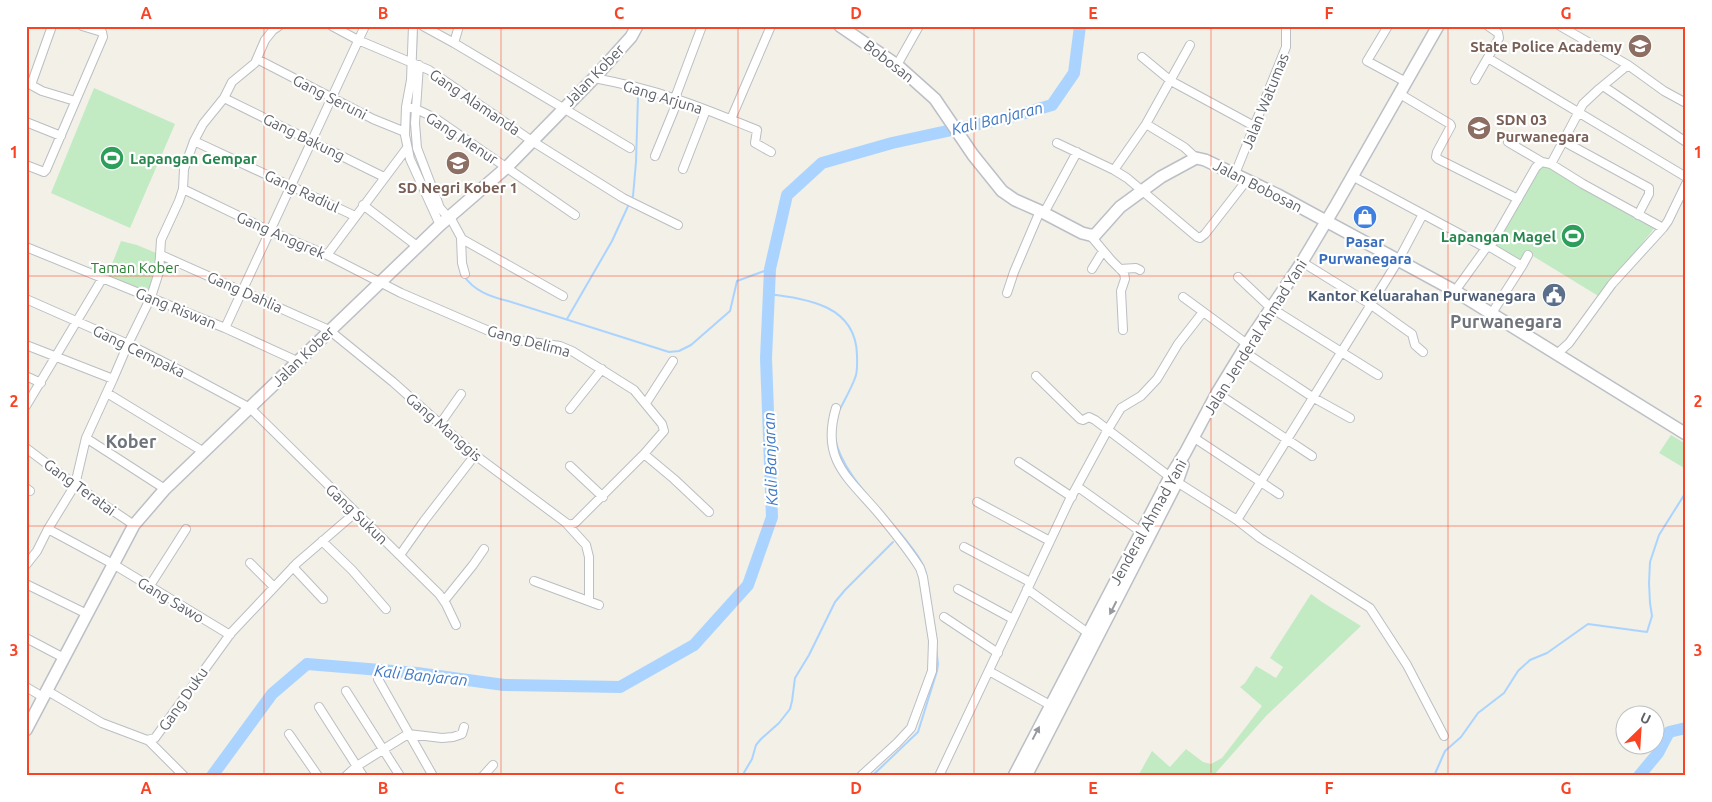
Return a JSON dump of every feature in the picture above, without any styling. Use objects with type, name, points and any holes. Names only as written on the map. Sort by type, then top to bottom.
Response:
[{"type":"street","points":[[52,26],[32,85],[42,91],[75,101]]},
{"type":"street","points":[[26,165],[44,172],[104,36],[102,32],[82,26]]},
{"type":"street","name":"Gang Alamanda","points":[[332,26],[358,40],[428,70],[532,141],[623,198],[678,225]]},
{"type":"street","points":[[225,328],[365,26]]},
{"type":"street","points":[[413,26],[415,64],[412,108],[405,132],[407,148],[424,191],[461,238],[563,296]]},
{"type":"street","points":[[423,26],[630,148]]},
{"type":"street","points":[[454,43],[459,26]]},
{"type":"street","name":"Jalan Kober","points":[[26,730],[134,525],[165,489],[417,246],[507,167],[594,78],[631,37],[637,26]]},
{"type":"street","points":[[655,156],[702,26]]},
{"type":"street","points":[[731,119],[771,26]]},
{"type":"street","name":"Bobosan","points":[[840,26],[896,65],[935,100],[973,155],[1002,191],[1015,200],[1042,212]]},
{"type":"street","points":[[896,65],[919,26]]},
{"type":"street","name":"Jalan Watumas","points":[[1234,174],[1286,48],[1286,26]]},
{"type":"street","points":[[1388,26],[1367,61],[1406,82]]},
{"type":"street","name":"Jalan Jenderal Ahmad Yani","points":[[1185,453],[1217,393],[1302,262],[1438,26]]},
{"type":"street","points":[[1476,80],[1500,35],[1488,26]]},
{"type":"street","points":[[1560,26],[1628,65],[1664,91],[1686,103]]},
{"type":"street","points":[[26,565],[37,551],[75,485],[86,438],[151,297],[159,272],[161,240],[163,233],[174,216],[183,189],[184,169],[194,141],[203,124],[224,98],[232,82],[257,59],[273,27]]},
{"type":"street","points":[[1114,170],[1146,124],[1190,45]]},
{"type":"street","points":[[1142,57],[1171,81],[1254,126]]},
{"type":"street","points":[[1488,58],[1686,177]]},
{"type":"street","name":"Gang Seruni","points":[[257,59],[374,119],[405,132]]},
{"type":"street","points":[[1551,164],[1578,112],[1588,98],[1628,65]]},
{"type":"street","name":"Gang Arjuna","points":[[594,78],[633,86],[677,99],[731,119],[757,130],[755,143],[771,152]]},
{"type":"street","points":[[1603,86],[1686,142]]},
{"type":"street","points":[[1400,94],[1450,124],[1451,126],[1436,157],[1438,159],[1518,199]]},
{"type":"street","name":"Gang Bakung","points":[[224,98],[384,177]]},
{"type":"street","points":[[412,108],[417,148],[446,220]]},
{"type":"street","name":"Gang Menur","points":[[412,108],[435,118],[575,215]]},
{"type":"street","points":[[683,169],[706,110]]},
{"type":"street","points":[[26,122],[61,136]]},
{"type":"street","points":[[1146,124],[1184,147],[1196,158]]},
{"type":"street","name":"Gang Radiul","points":[[194,141],[355,216]]},
{"type":"street","points":[[1563,141],[1649,188],[1649,194],[1638,215]]},
{"type":"street","points":[[1508,142],[1542,162],[1551,164],[1663,228]]},
{"type":"street","points":[[1057,143],[1127,178],[1191,234],[1200,238],[1246,180]]},
{"type":"street","points":[[326,255],[407,148]]},
{"type":"street","points":[[1007,294],[1014,272],[1042,212],[1077,152]]},
{"type":"street","name":"Jalan Bobosan","points":[[1090,235],[1098,233],[1120,207],[1161,177],[1196,158],[1206,160],[1326,221],[1455,291],[1686,434]]},
{"type":"street","points":[[1455,291],[1488,248],[1536,167],[1542,162]]},
{"type":"street","points":[[1352,176],[1522,266]]},
{"type":"street","points":[[1558,354],[1569,343],[1612,284],[1668,222],[1686,184]]},
{"type":"street","name":"Gang Anggrek","points":[[183,189],[270,231],[326,255],[379,282]]},
{"type":"street","points":[[363,205],[417,246]]},
{"type":"street","points":[[1042,212],[1090,235],[1102,251],[1124,273],[1125,279],[1122,290],[1123,330]]},
{"type":"street","points":[[1237,520],[1398,260],[1423,214]]},
{"type":"street","points":[[461,238],[462,263],[465,274]]},
{"type":"street","name":"Gang Riswan","points":[[26,247],[225,328],[296,361]]},
{"type":"street","points":[[1092,269],[1102,251]]},
{"type":"street","name":"Gang Dahlia","points":[[161,255],[329,330]]},
{"type":"street","points":[[1492,313],[1528,256]]},
{"type":"street","points":[[1302,262],[1370,304],[1412,334],[1415,345],[1423,352]]},
{"type":"street","points":[[1120,268],[1136,268],[1140,270]]},
{"type":"street","points":[[1238,277],[1271,308],[1378,375]]},
{"type":"street","points":[[26,406],[57,357],[102,278]]},
{"type":"street","name":"Gang Delima","points":[[379,282],[488,331],[517,340],[560,346],[572,350],[634,390],[646,403],[662,424],[664,431],[603,497],[575,523],[572,525],[564,522]]},
{"type":"street","points":[[1183,297],[1245,348],[1314,398],[1350,418]]},
{"type":"street","name":"Gang Cempaka","points":[[26,299],[128,344],[250,408]]},
{"type":"street","points":[[938,776],[1050,541],[1107,431],[1121,408],[1141,396],[1157,379],[1178,344],[1203,312]]},
{"type":"street","name":"Gang Manggis","points":[[329,330],[374,366],[475,455],[564,522],[586,545],[589,557],[590,601]]},
{"type":"street","points":[[26,345],[114,379]]},
{"type":"street","points":[[646,403],[673,361]]},
{"type":"street","points":[[570,409],[602,369]]},
{"type":"street","points":[[26,376],[41,383]]},
{"type":"street","points":[[1036,376],[1080,419],[1083,420],[1091,417],[1107,431],[1174,479],[1237,520],[1260,538],[1370,608],[1407,665],[1444,736]]},
{"type":"street","points":[[107,393],[204,452]]},
{"type":"street","points":[[1217,393],[1312,456]]},
{"type":"street","points":[[440,424],[461,394]]},
{"type":"street","name":"Gang Sukun","points":[[250,408],[444,600],[456,625]]},
{"type":"street","points":[[836,408],[831,424],[831,435],[840,469],[880,515],[920,568],[933,641],[932,671],[911,728],[861,776]]},
{"type":"street","points":[[1193,437],[1279,494]]},
{"type":"street","points":[[86,438],[165,489]]},
{"type":"street","name":"Gang Teratai","points":[[26,448],[75,485],[134,525]]},
{"type":"street","name":"Jenderal Ahmad Yani","points":[[1020,774],[1174,479],[1185,453]]},
{"type":"street","points":[[644,454],[668,473],[709,512]]},
{"type":"street","points":[[400,555],[475,455]]},
{"type":"street","points":[[1019,462],[1072,497]]},
{"type":"street","points":[[570,466],[603,497]]},
{"type":"street","name":"Jenderal Ahmad Yani","points":[[1020,774],[1050,705],[1141,532],[1174,479]]},
{"type":"street","points":[[1078,486],[1141,532]]},
{"type":"street","points":[[977,502],[1050,541]]},
{"type":"street","name":"Gang Duku","points":[[26,688],[45,694],[102,723],[149,740],[155,738],[230,635],[293,567],[355,513]]},
{"type":"street","name":"Gang Sawo","points":[[48,529],[113,564],[230,635]]},
{"type":"street","points":[[149,587],[186,529]]},
{"type":"street","points":[[322,541],[352,570],[386,609]]},
{"type":"street","points":[[964,547],[1029,585],[1088,633]]},
{"type":"street","points":[[444,600],[484,549]]},
{"type":"street","points":[[250,563],[274,587]]},
{"type":"street","points":[[293,567],[323,599]]},
{"type":"street","points":[[534,581],[599,605]]},
{"type":"street","points":[[26,584],[87,614]]},
{"type":"street","points":[[958,589],[1013,619]]},
{"type":"street","points":[[944,617],[998,653]]},
{"type":"street","points":[[26,638],[64,658]]},
{"type":"street","points":[[989,671],[1050,705]]},
{"type":"street","points":[[378,679],[433,776]]},
{"type":"street","points":[[346,691],[400,776]]},
{"type":"street","points":[[319,707],[364,776]]},
{"type":"street","points":[[346,776],[357,766],[408,734],[453,738],[462,734],[464,727]]},
{"type":"street","points":[[289,734],[318,776]]},
{"type":"street","points":[[149,740],[184,776]]},
{"type":"street","points":[[483,776],[493,765]]},
{"type":"green space","name":"Lapangan Gempar","points":[[94,88],[175,124],[130,228],[51,193]]},
{"type":"green space","name":"Lapangan Magel","points":[[1543,164],[1656,226],[1600,297],[1528,253],[1522,262],[1493,245],[1522,191]]},
{"type":"green space","name":"Taman Kober","points":[[121,241],[137,245],[161,255],[149,297],[107,277]]},
{"type":"green space","points":[[1671,435],[1686,444],[1686,469],[1659,453]]},
{"type":"green space","points":[[1311,594],[1361,626],[1266,716],[1213,776],[1138,776],[1152,751],[1170,767],[1186,749],[1203,762],[1211,764],[1222,758],[1262,706],[1240,687],[1245,683],[1256,666],[1276,678],[1283,667],[1270,658]]},
{"type":"waterway","name":"Kali Banjaran","points":[[212,776],[272,694],[307,664],[417,673],[504,685],[620,687],[694,645],[748,585],[772,517],[766,358],[770,269],[787,195],[822,163],[892,143],[1007,118],[1052,105],[1074,73],[1080,26]]},
{"type":"waterway","points":[[416,50],[417,30]]},
{"type":"waterway","points":[[631,200],[636,162],[638,96]]},
{"type":"waterway","points":[[567,319],[612,241],[629,204]]},
{"type":"waterway","points":[[464,276],[473,286],[489,295],[669,352],[679,351],[691,345],[730,311],[737,281],[770,269]]},
{"type":"waterway","points":[[768,294],[813,302],[839,315],[848,325],[854,338],[857,369],[840,409]]},
{"type":"waterway","points":[[835,438],[839,452],[855,480],[912,547],[926,573]]},
{"type":"waterway","points":[[1434,776],[1445,751],[1461,737],[1478,713],[1504,693],[1518,671],[1530,660],[1547,653],[1588,624],[1647,632],[1652,616],[1649,583],[1650,562],[1659,535],[1686,492]]},
{"type":"waterway","points":[[742,776],[752,759],[756,745],[779,723],[790,709],[795,678],[809,655],[835,602],[893,542]]},
{"type":"waterway","points":[[872,776],[918,732],[937,671],[936,647]]},
{"type":"waterway","points":[[1639,776],[1658,753],[1669,732],[1686,728]]},
{"type":"place","name":"State Police Academy","points":[[1640,46]]},
{"type":"place","name":"SDN 03 Purwanegara","points":[[1479,128]]},
{"type":"place","name":"Lapangan Gempar","points":[[112,158]]},
{"type":"place","name":"SD Negri Kober 1","points":[[458,163]]},
{"type":"place","name":"Pasar Purwanegara","points":[[1365,217]]},
{"type":"place","name":"Lapangan Magel","points":[[1573,236]]},
{"type":"place","name":"Kantor Keluarahan Purwanegara","points":[[1554,295]]},
{"type":"district","name":"Purwanegara","points":[[1506,321]]},
{"type":"district","name":"Kober","points":[[131,441]]}]
